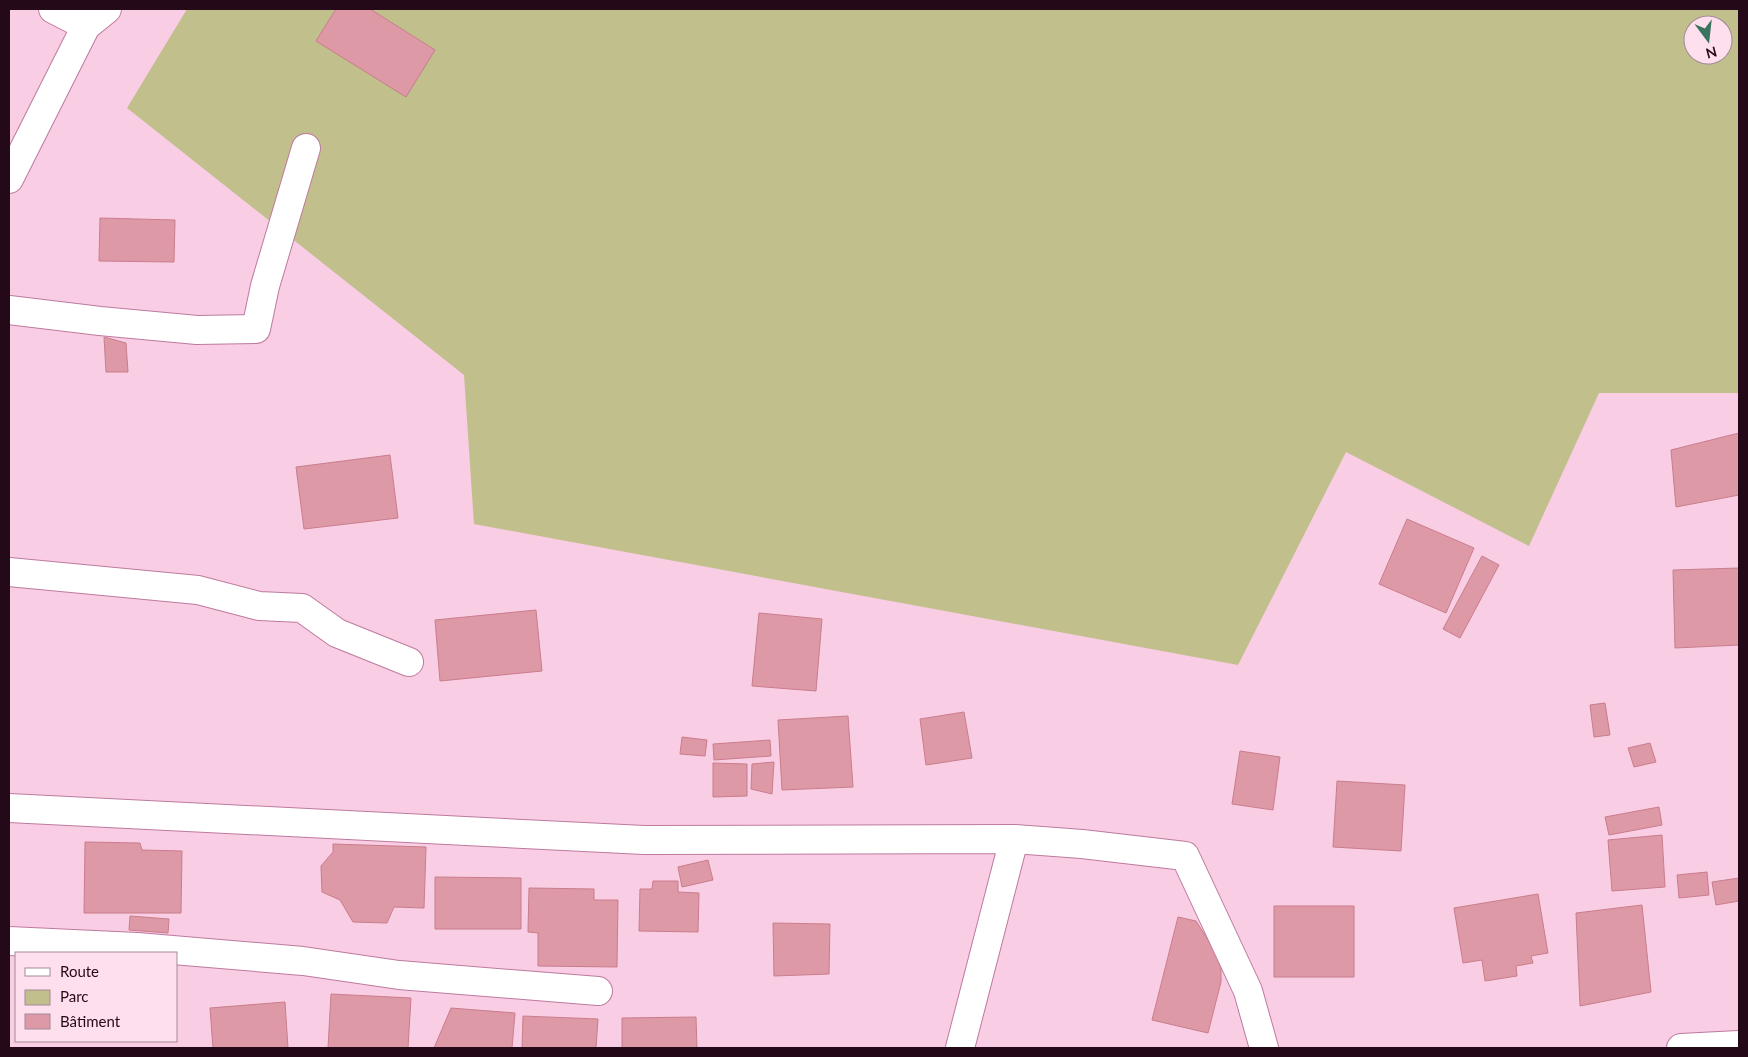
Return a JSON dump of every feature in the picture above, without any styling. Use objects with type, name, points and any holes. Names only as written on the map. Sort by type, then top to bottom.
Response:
[{"type":"street","points":[[53,9],[86,26]]},
{"type":"street","points":[[9,179],[86,26],[107,9]]},
{"type":"street","points":[[9,310],[197,330],[256,329],[265,286],[306,148]]},
{"type":"street","points":[[9,572],[198,590],[259,606],[302,608],[337,633],[409,662]]},
{"type":"street","points":[[9,808],[644,840],[1014,839],[1082,844],[1185,856],[1248,991],[1264,1048]]},
{"type":"street","points":[[960,1048],[1014,839]]},
{"type":"street","points":[[9,941],[137,946],[303,961],[399,975],[598,992]]},
{"type":"street","points":[[1681,1048],[1739,1044]]},
{"type":"green space","points":[[187,9],[1739,9],[1739,393],[1599,393],[1529,546],[1346,452],[1238,665],[474,524],[464,375],[127,108]]},
{"type":"building","points":[[336,9],[370,9],[435,50],[406,97],[316,41]]},
{"type":"building","points":[[100,218],[175,220],[174,262],[99,261]]},
{"type":"building","points":[[104,337],[126,343],[128,372],[106,372]]},
{"type":"building","points":[[1739,433],[1739,495],[1676,507],[1671,450]]},
{"type":"building","points":[[390,455],[398,518],[304,529],[296,467]]},
{"type":"building","points":[[1407,519],[1474,548],[1446,613],[1379,584]]},
{"type":"building","points":[[1482,556],[1499,565],[1460,638],[1443,629]]},
{"type":"building","points":[[1739,568],[1739,645],[1675,648],[1673,570]]},
{"type":"building","points":[[536,610],[542,671],[440,681],[435,620]]},
{"type":"building","points":[[759,613],[822,619],[816,691],[752,686]]},
{"type":"building","points":[[1605,703],[1610,735],[1594,737],[1590,705]]},
{"type":"building","points":[[964,712],[972,758],[926,765],[920,719]]},
{"type":"building","points":[[848,716],[853,787],[782,790],[778,720]]},
{"type":"building","points":[[682,737],[707,740],[705,756],[680,754]]},
{"type":"building","points":[[770,740],[771,756],[714,760],[713,744]]},
{"type":"building","points":[[1650,743],[1656,762],[1634,767],[1628,748]]},
{"type":"building","points":[[1240,751],[1280,757],[1273,810],[1232,804]]},
{"type":"building","points":[[774,762],[772,794],[751,789],[752,764]]},
{"type":"building","points":[[713,763],[747,764],[747,796],[713,797]]},
{"type":"building","points":[[1337,781],[1405,785],[1401,851],[1333,847]]},
{"type":"building","points":[[1659,807],[1662,825],[1609,835],[1605,817]]},
{"type":"building","points":[[1662,835],[1665,887],[1612,891],[1608,840]]},
{"type":"building","points":[[85,842],[140,843],[142,850],[182,851],[181,913],[84,913]]},
{"type":"building","points":[[333,844],[426,847],[424,908],[394,907],[387,923],[353,922],[340,900],[322,892],[321,866],[333,852]]},
{"type":"building","points":[[708,860],[713,880],[682,887],[678,867]]},
{"type":"building","points":[[1707,872],[1709,895],[1679,898],[1677,875]]},
{"type":"building","points":[[435,877],[521,878],[521,929],[435,929]]},
{"type":"building","points":[[1739,878],[1739,901],[1716,905],[1712,882]]},
{"type":"building","points":[[653,881],[678,881],[678,892],[699,893],[698,932],[639,931],[640,889],[652,889]]},
{"type":"building","points":[[529,888],[594,889],[594,900],[618,900],[617,967],[538,966],[538,933],[528,932]]},
{"type":"building","points":[[1538,894],[1548,953],[1531,956],[1533,963],[1516,966],[1517,976],[1485,981],[1482,960],[1463,963],[1454,908]]},
{"type":"building","points":[[1642,905],[1651,992],[1580,1006],[1576,913]]},
{"type":"building","points":[[1274,906],[1354,906],[1354,977],[1274,977]]},
{"type":"building","points":[[130,916],[169,919],[168,933],[129,930]]},
{"type":"building","points":[[1178,917],[1196,921],[1221,960],[1221,982],[1208,1033],[1152,1020]]},
{"type":"building","points":[[773,923],[830,924],[829,974],[774,976]]},
{"type":"building","points":[[331,994],[411,998],[408,1048],[328,1048]]},
{"type":"building","points":[[285,1002],[288,1048],[213,1048],[210,1008]]},
{"type":"building","points":[[451,1008],[515,1013],[512,1048],[434,1048]]},
{"type":"building","points":[[523,1016],[598,1019],[596,1048],[522,1048]]},
{"type":"building","points":[[696,1017],[697,1048],[622,1048],[622,1018]]}]
